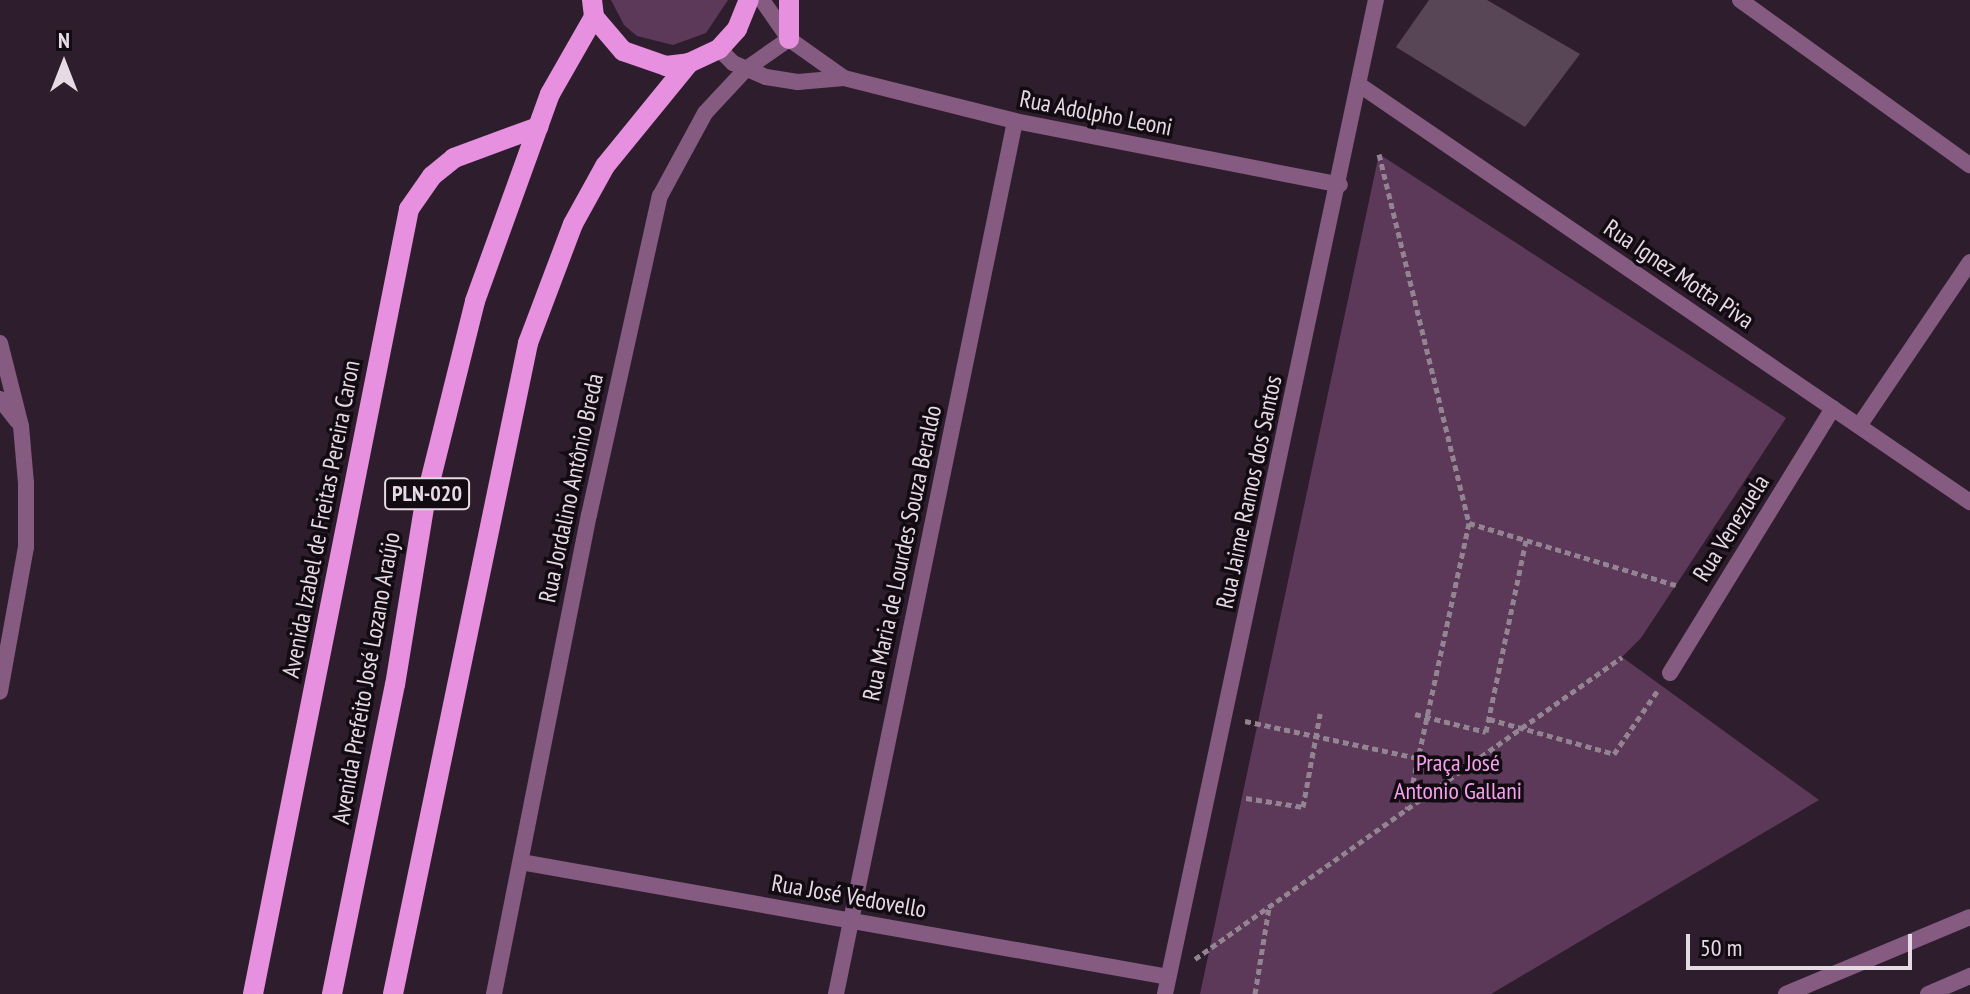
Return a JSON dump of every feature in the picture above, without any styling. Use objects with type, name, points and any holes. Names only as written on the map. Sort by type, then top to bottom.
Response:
[{"type":"main road","name":"PLN-020","points":[[393,994],[528,343],[573,224],[605,166],[689,63],[719,49],[737,29],[749,0]]},
{"type":"main road","points":[[789,0],[789,39]]},
{"type":"main road","name":"PLN-020","points":[[593,8],[606,36],[643,62],[689,63]]},
{"type":"main road","name":"Avenida Prefeito José Lozano Araújo","points":[[332,994],[395,685],[425,502],[475,301],[538,127],[593,8]]},
{"type":"main road","name":"Avenida Izabel de Freitas Pereira Caron","points":[[253,994],[409,209],[432,176],[454,158],[538,127]]},
{"type":"street","name":"Rua Adolpho Leoni","points":[[762,0],[789,39],[844,78]]},
{"type":"street","name":"Rua Jaime Ramos dos Santos","points":[[1167,986],[1361,86],[1376,0]]},
{"type":"street","points":[[1740,0],[1970,165]]},
{"type":"street","name":"Rua Jordalino Antônio Breda","points":[[494,994],[660,196],[705,113],[746,69],[789,39]]},
{"type":"street","name":"Rua Adolpho Leoni","points":[[719,49],[746,69],[798,82],[844,78],[1015,121],[1340,185]]},
{"type":"street","name":"Rua Ignez Motta Piva","points":[[1361,86],[1970,502]]},
{"type":"street","name":"Rua Maria de Lourdes Souza Beraldo","points":[[836,994],[1015,121]]},
{"type":"street","points":[[1859,426],[1970,262]]},
{"type":"street","points":[[0,343],[21,426],[26,547],[0,692]]},
{"type":"street","points":[[0,399],[21,426]]},
{"type":"street","name":"Rua Venezuela","points":[[1670,673],[1833,408]]},
{"type":"street","name":"Rua José Vedovello","points":[[521,862],[851,920],[1167,986]]},
{"type":"street","points":[[1786,994],[1970,917]]},
{"type":"street","points":[[1928,994],[1970,976]]},
{"type":"path","points":[[1379,154],[1469,523],[1423,756],[1407,809]]},
{"type":"path","points":[[1469,523],[1676,585]]},
{"type":"path","points":[[1415,714],[1486,732],[1526,540]]},
{"type":"path","points":[[1167,986],[1270,907],[1622,657]]},
{"type":"path","points":[[1489,719],[1614,754],[1670,673]]},
{"type":"path","points":[[1246,798],[1303,807],[1320,714]]},
{"type":"path","points":[[1225,717],[1423,756],[1465,768]]},
{"type":"path","points":[[1255,994],[1270,907]]},
{"type":"green space","points":[[611,0],[728,0],[706,33],[673,45],[637,36],[624,25]]},
{"type":"green space","name":"Praça José Antonio Gallani","points":[[1379,154],[1786,418],[1641,638],[1622,657],[1819,800],[1491,994],[1200,994]]},
{"type":"building","points":[[1429,0],[1487,0],[1580,54],[1525,127],[1396,47]]}]
